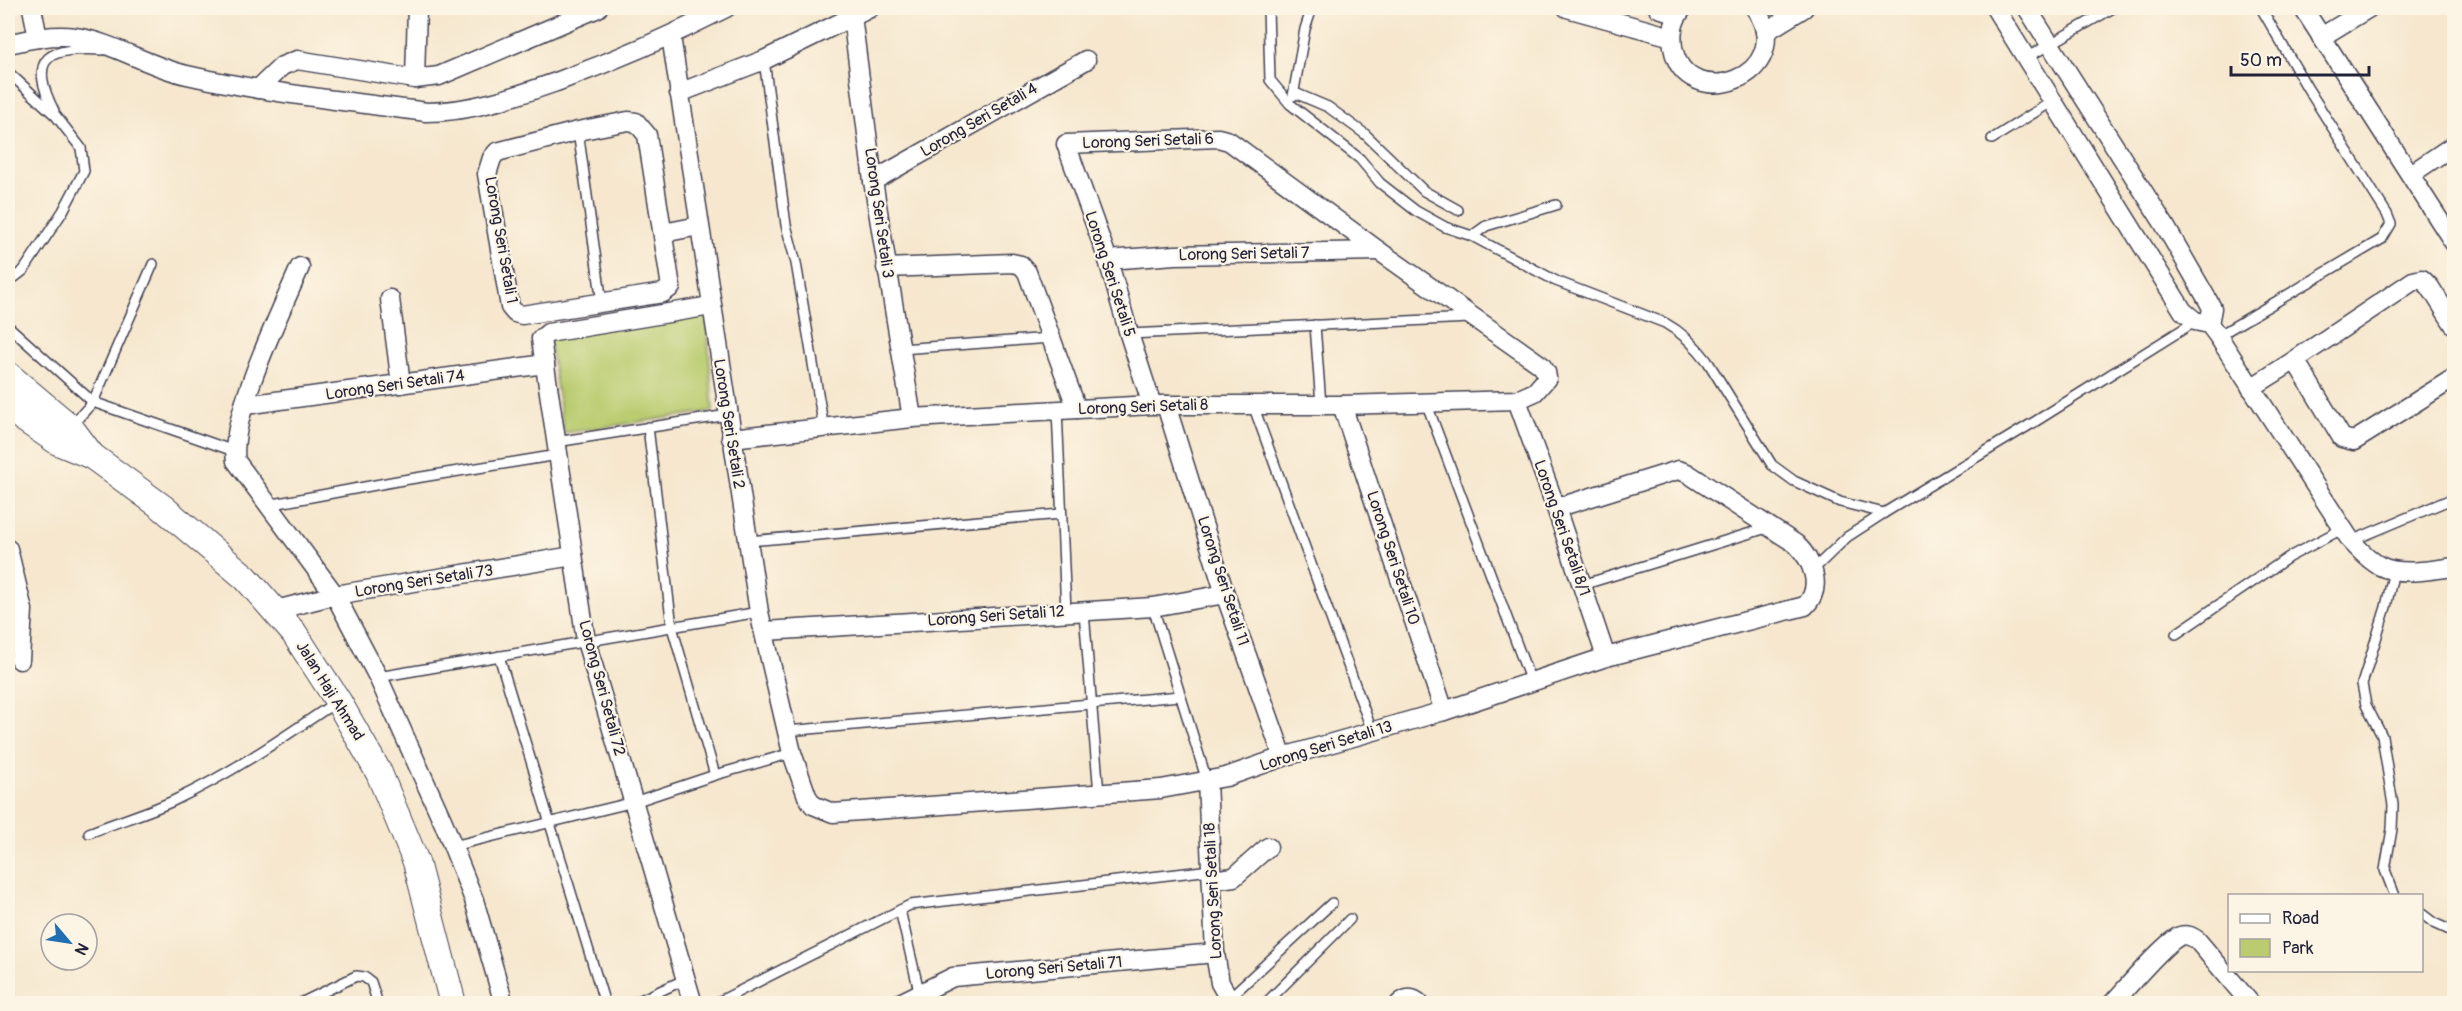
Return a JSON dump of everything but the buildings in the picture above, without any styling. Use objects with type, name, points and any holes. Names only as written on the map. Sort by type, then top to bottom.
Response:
[{"type":"street","points":[[32,8],[38,38]]},
{"type":"street","points":[[416,79],[417,8]]},
{"type":"street","points":[[258,89],[282,66],[297,60],[416,79],[439,76],[598,8]]},
{"type":"street","points":[[8,44],[38,38],[75,37],[94,41],[166,70],[258,89],[426,112],[443,112],[502,100],[611,62],[671,36],[726,8]]},
{"type":"street","points":[[679,93],[765,60],[852,12],[870,8]]},
{"type":"street","points":[[1566,8],[1672,37]]},
{"type":"street","points":[[1658,8],[1680,11],[1672,37],[1674,52],[1681,65],[1692,76],[1706,82],[1721,84],[1736,81],[1749,73],[1758,62],[1764,48],[1766,32],[1763,20],[1755,8]]},
{"type":"street","points":[[1766,32],[1804,8]]},
{"type":"street","points":[[1995,8],[2182,311],[2209,322]]},
{"type":"street","points":[[2027,8],[2164,224],[2209,322],[2346,535],[2369,559],[2381,567],[2394,570],[2429,571],[2454,567]]},
{"type":"street","points":[[2303,8],[2454,243]]},
{"type":"street","points":[[2321,37],[2369,8]]},
{"type":"street","name":"Lorong Seri Setali 3","points":[[852,12],[873,181],[912,418]]},
{"type":"street","name":"Lorong Seri Setali 2","points":[[671,36],[759,612],[792,753],[807,796],[813,805]]},
{"type":"street","name":"Lorong Seri Setali 4","points":[[873,181],[1086,60]]},
{"type":"street","name":"Lorong Seri Setali 1","points":[[628,121],[636,122],[647,135],[672,286],[668,291],[603,303],[522,315],[515,313],[510,307],[488,174],[492,158],[498,152],[578,131],[628,121]]},
{"type":"street","name":"Lorong Seri Setali 6","points":[[1066,144],[1218,138],[1229,141],[1379,251]]},
{"type":"street","name":"Lorong Seri Setali 5","points":[[1066,144],[1108,260],[1129,334],[1159,405]]},
{"type":"street","points":[[2411,174],[2454,145]]},
{"type":"street","points":[[663,233],[699,226]]},
{"type":"street","points":[[1379,251],[1541,366],[1547,378],[1535,392],[1517,400]]},
{"type":"street","name":"Lorong Seri Setali 7","points":[[1108,260],[1175,255],[1379,251]]},
{"type":"street","points":[[886,268],[1012,263],[1021,265],[1027,272],[1077,409]]},
{"type":"street","points":[[300,267],[264,352],[245,405],[236,433],[234,451],[236,461],[335,595],[378,677],[453,846],[474,900],[504,1004]]},
{"type":"street","points":[[2251,388],[2413,281],[2422,279],[2430,287],[2454,325]]},
{"type":"street","points":[[390,299],[401,384]]},
{"type":"street","name":"Lorong Seri Setali 72","points":[[691,1003],[586,641],[541,339],[548,333],[711,306]]},
{"type":"street","points":[[2295,360],[2342,438],[2348,441],[2354,441],[2454,378]]},
{"type":"street","name":"Lorong Seri Setali 74","points":[[245,405],[545,364]]},
{"type":"street","name":"Jalan Haji Ahmad","points":[[8,375],[64,434],[162,507],[246,578],[294,633],[338,700],[379,773],[416,862],[453,1004]]},
{"type":"street","name":"Lorong Seri Setali 8","points":[[731,438],[912,418],[1159,405],[1342,405],[1517,400]]},
{"type":"street","name":"Lorong Seri Setali 8/1","points":[[1517,400],[1606,657]]},
{"type":"street","name":"Lorong Seri Setali 11","points":[[1159,405],[1283,757]]},
{"type":"street","name":"Lorong Seri Setali 10","points":[[1342,405],[1444,711]]},
{"type":"street","name":"Jalan Haji Ahmad","points":[[8,408],[64,434]]},
{"type":"street","points":[[1556,508],[1678,470],[1687,473],[1770,527],[1804,552],[1809,559],[1814,579]]},
{"type":"street","points":[[8,549],[23,610],[20,660]]},
{"type":"street","name":"Lorong Seri Setali 73","points":[[276,610],[335,595],[573,556]]},
{"type":"street","name":"Lorong Seri Setali 13","points":[[813,805],[832,813],[1161,789],[1226,777],[1283,757],[1444,711],[1606,657],[1805,606],[1813,595],[1814,579]]},
{"type":"street","name":"Lorong Seri Setali 12","points":[[765,631],[1153,607],[1225,594]]},
{"type":"street","name":"Lorong Seri Setali 18","points":[[1207,781],[1215,953],[1220,983],[1228,1002]]},
{"type":"street","points":[[1211,875],[1234,877],[1268,847]]},
{"type":"street","points":[[2119,1001],[2163,951],[2176,938],[2183,935],[2197,940],[2251,1004]]},
{"type":"street","name":"Lorong Seri Setali 71","points":[[898,1004],[920,999],[954,977],[1215,953]]},
{"type":"street","points":[[1399,1004],[1409,998],[1420,1004]]},
{"type":"lane","points":[[1268,8],[1270,80],[1290,104],[1360,159],[1380,183],[1416,211],[1445,227],[1472,236],[1556,281],[1665,323],[1677,330],[1698,349],[1708,362],[1772,465],[1794,481],[1840,502],[1884,513]]},
{"type":"lane","points":[[1290,104],[1295,93],[1305,29],[1312,8]]},
{"type":"lane","points":[[2026,58],[2114,8]]},
{"type":"lane","points":[[1814,579],[1847,537],[2036,422],[2209,322],[2382,239],[2391,224],[2387,214],[2308,89],[2261,8]]},
{"type":"lane","points":[[8,276],[15,277],[24,270],[63,211],[84,171],[81,148],[56,116],[45,93],[41,78],[44,62],[56,53],[75,49],[118,51]]},
{"type":"lane","points":[[765,60],[786,225],[796,263],[824,429]]},
{"type":"lane","points":[[8,72],[12,81],[56,116]]},
{"type":"lane","points":[[1295,93],[1328,107],[1365,134],[1424,190],[1458,210]]},
{"type":"lane","points":[[1992,139],[2053,101]]},
{"type":"lane","points":[[578,131],[603,303]]},
{"type":"lane","points":[[1472,236],[1486,226],[1556,205]]},
{"type":"lane","points":[[64,434],[93,402],[153,264]]},
{"type":"lane","points":[[1129,334],[1475,319]]},
{"type":"lane","points":[[1315,325],[1321,405]]},
{"type":"lane","points":[[8,326],[93,402],[234,451]]},
{"type":"lane","points":[[900,349],[1052,338]]},
{"type":"lane","points":[[1426,402],[1531,682]]},
{"type":"lane","points":[[1253,405],[1372,731]]},
{"type":"lane","points":[[1057,410],[1065,611]]},
{"type":"lane","points":[[267,505],[557,448],[648,427],[728,415]]},
{"type":"lane","points":[[648,427],[672,627],[715,775]]},
{"type":"lane","points":[[2176,634],[2289,557],[2454,498]]},
{"type":"lane","points":[[748,541],[1061,514]]},
{"type":"lane","points":[[1582,585],[1770,527]]},
{"type":"lane","points":[[2394,570],[2386,607],[2362,684],[2366,705],[2382,736],[2393,805],[2392,829],[2385,870],[2394,894]]},
{"type":"lane","points":[[1153,607],[1207,781]]},
{"type":"lane","points":[[378,677],[759,612]]},
{"type":"lane","points":[[1084,612],[1099,794]]},
{"type":"lane","points":[[499,656],[605,1004]]},
{"type":"lane","points":[[787,731],[1180,696]]},
{"type":"lane","points":[[89,833],[156,809],[228,773],[338,700]]},
{"type":"lane","points":[[453,846],[634,802],[792,753]]},
{"type":"lane","points":[[714,1004],[910,905],[1211,875]]},
{"type":"lane","points":[[1228,1002],[1332,903]]},
{"type":"lane","points":[[900,910],[920,999]]},
{"type":"lane","points":[[2423,916],[2454,932]]},
{"type":"lane","points":[[1265,1004],[1350,919]]},
{"type":"lane","points":[[298,1004],[356,976],[364,977],[371,982],[378,1004]]},
{"type":"lane","points":[[632,1004],[686,980]]},
{"type":"green space","points":[[706,305],[713,411],[564,433],[549,338]]}]
